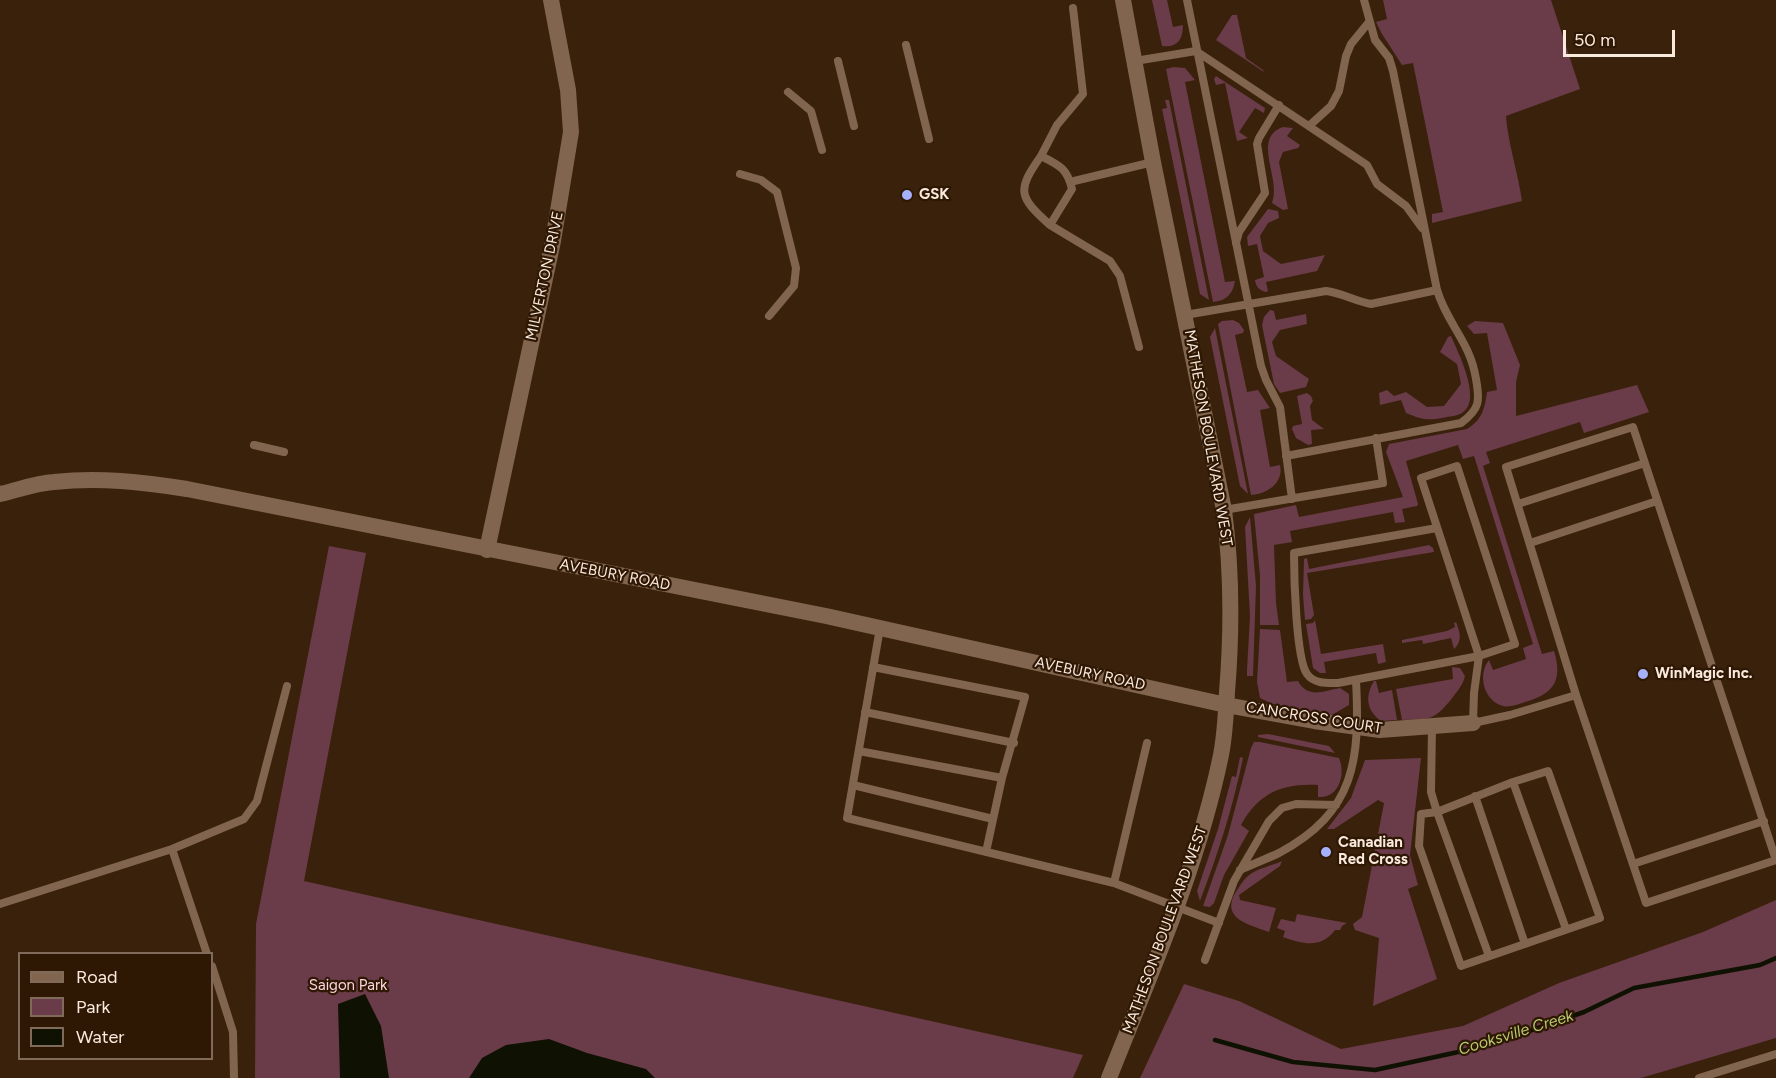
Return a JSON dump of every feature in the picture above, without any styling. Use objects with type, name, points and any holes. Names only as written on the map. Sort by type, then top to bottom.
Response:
[{"type":"street","name":"MILVERTON DRIVE","points":[[487,550],[553,241],[571,132],[568,90],[551,0]]},
{"type":"street","name":"MATHESON BOULEVARD WEST","points":[[1109,1078],[1176,906],[1198,845],[1211,799],[1222,752],[1231,612],[1230,565],[1224,510],[1153,162],[1124,0]]},
{"type":"street","name":"AVEBURY ROAD","points":[[0,494],[52,482],[103,479],[151,483],[880,628],[1226,705]]},
{"type":"street","name":"CANCROSS COURT","points":[[1226,705],[1380,730],[1473,723]]},
{"type":"lane","points":[[1187,0],[1261,366],[1280,407],[1292,499]]},
{"type":"lane","points":[[1286,456],[1461,423],[1476,409],[1479,400],[1472,359],[1460,333],[1441,304],[1393,71],[1389,58],[1375,40],[1364,0]]},
{"type":"lane","points":[[1072,8],[1083,94],[1057,125],[1041,156],[1027,176],[1023,192],[1030,207],[1050,225],[1110,261],[1120,276],[1139,347]]},
{"type":"lane","points":[[1309,126],[1331,106],[1339,92],[1351,44],[1369,22]]},
{"type":"lane","points":[[906,45],[929,139]]},
{"type":"lane","points":[[1135,61],[1197,51],[1367,165],[1377,184],[1406,206],[1424,230]]},
{"type":"lane","points":[[838,61],[854,126]]},
{"type":"lane","points":[[788,92],[811,111],[822,150]]},
{"type":"lane","points":[[1236,244],[1239,232],[1265,193],[1257,144],[1279,105]]},
{"type":"lane","points":[[1041,156],[1058,164],[1069,175],[1072,189],[1050,225]]},
{"type":"lane","points":[[1070,182],[1153,162]]},
{"type":"lane","points":[[740,174],[761,180],[777,192],[796,268],[794,286],[769,316]]},
{"type":"lane","points":[[1185,315],[1326,291],[1340,293],[1371,304],[1437,290]]},
{"type":"lane","points":[[1633,427],[1645,463],[1776,860],[1646,903],[1576,695],[1506,467],[1633,427]]},
{"type":"lane","points":[[1224,510],[1383,483],[1376,438]]},
{"type":"lane","points":[[254,445],[284,452]]},
{"type":"lane","points":[[1518,504],[1645,463]]},
{"type":"lane","points":[[1437,528],[1294,553],[1297,622],[1303,666],[1308,676],[1320,683],[1356,680],[1479,656],[1515,644],[1457,466],[1421,478],[1479,656],[1473,723],[1510,715],[1576,695]]},
{"type":"lane","points":[[1530,543],[1657,501]]},
{"type":"lane","points":[[880,628],[847,818],[1114,883],[1219,924]]},
{"type":"lane","points":[[873,667],[1025,697],[1014,743],[1002,778],[986,852]]},
{"type":"lane","points":[[1240,870],[1278,853],[1299,840],[1336,805],[1346,789],[1353,766],[1358,728],[1356,680]]},
{"type":"lane","points":[[0,904],[172,849],[244,819],[257,801],[287,686]]},
{"type":"lane","points":[[865,712],[1014,743]]},
{"type":"lane","points":[[1432,727],[1431,792],[1489,956]]},
{"type":"lane","points":[[1114,883],[1147,743]]},
{"type":"lane","points":[[859,751],[1002,778]]},
{"type":"lane","points":[[1548,771],[1600,918],[1461,966],[1419,846],[1421,814],[1437,812],[1475,796],[1548,771]]},
{"type":"lane","points":[[1513,782],[1566,929]]},
{"type":"lane","points":[[853,785],[993,819]]},
{"type":"lane","points":[[1475,796],[1525,944]]},
{"type":"lane","points":[[1205,960],[1227,896],[1269,822],[1282,808],[1296,804],[1336,805]]},
{"type":"lane","points":[[1633,864],[1764,821]]},
{"type":"lane","points":[[172,849],[206,952]]},
{"type":"lane","points":[[213,969],[233,1032],[234,1078]]},
{"type":"lane","points":[[1699,1078],[1776,1054]]},
{"type":"green space","points":[[1152,0],[1167,0],[1173,27],[1183,25],[1180,39],[1172,46],[1162,46]]},
{"type":"green space","points":[[1383,0],[1551,0],[1580,89],[1506,116],[1522,201],[1432,223],[1432,214],[1443,212],[1413,63],[1402,65],[1376,22],[1387,19]]},
{"type":"green space","points":[[1232,15],[1237,15],[1246,58],[1264,72],[1216,40]]},
{"type":"green space","points":[[1185,68],[1195,80],[1185,82],[1225,282],[1235,281],[1233,290],[1228,296],[1213,302],[1166,69]]},
{"type":"green space","points":[[1216,76],[1265,108],[1264,113],[1255,108],[1239,132],[1248,138],[1237,141],[1225,83],[1216,85],[1214,79]]},
{"type":"green space","points":[[1165,100],[1169,100],[1209,300],[1200,294],[1162,109],[1167,108]]},
{"type":"green space","points":[[1283,127],[1293,128],[1287,136],[1300,145],[1298,148],[1283,152],[1279,162],[1288,209],[1283,210],[1272,203],[1274,193],[1268,150],[1269,140],[1274,132]]},
{"type":"green space","points":[[1268,209],[1278,211],[1279,218],[1268,223],[1260,236],[1263,251],[1281,264],[1325,255],[1317,271],[1266,282],[1268,291],[1266,292],[1258,288],[1255,280],[1264,277],[1257,244],[1248,246],[1247,237]]},
{"type":"green space","points":[[1270,310],[1274,311],[1276,320],[1306,314],[1307,324],[1280,330],[1272,342],[1276,356],[1309,379],[1306,387],[1280,393],[1274,384],[1262,325],[1264,317]]},
{"type":"green space","points":[[1233,320],[1239,323],[1244,330],[1243,333],[1235,335],[1247,392],[1258,390],[1270,408],[1260,410],[1270,467],[1280,465],[1281,471],[1277,482],[1268,490],[1251,495],[1218,324],[1222,321]]},
{"type":"green space","points":[[1475,321],[1503,323],[1520,365],[1516,382],[1516,416],[1637,385],[1649,412],[1584,433],[1580,422],[1486,452],[1490,463],[1483,466],[1542,654],[1554,651],[1557,661],[1556,678],[1549,690],[1535,699],[1514,706],[1503,706],[1491,699],[1484,687],[1485,666],[1489,660],[1493,670],[1526,659],[1523,648],[1533,644],[1474,456],[1463,459],[1458,445],[1406,461],[1418,504],[1402,509],[1405,522],[1395,523],[1393,512],[1290,531],[1292,542],[1274,545],[1279,625],[1260,625],[1260,576],[1254,514],[1296,505],[1299,517],[1403,497],[1386,452],[1389,444],[1467,429],[1482,413],[1487,392],[1497,390],[1487,333],[1474,334],[1467,326]]},
{"type":"green space","points":[[1215,328],[1248,494],[1240,486],[1210,337]]},
{"type":"green space","points":[[1451,336],[1469,382],[1470,401],[1461,414],[1426,419],[1406,413],[1401,400],[1380,405],[1379,393],[1387,390],[1394,396],[1406,392],[1427,407],[1444,406],[1461,384],[1457,364],[1440,352],[1448,337]]},
{"type":"green space","points":[[1307,393],[1313,401],[1310,406],[1312,420],[1324,429],[1311,430],[1312,444],[1308,445],[1296,438],[1292,429],[1293,426],[1302,424],[1297,396]]},
{"type":"green space","points":[[1250,517],[1256,586],[1253,676],[1247,676],[1250,616],[1245,527]]},
{"type":"green space","points":[[1429,545],[1434,552],[1307,573],[1314,615],[1311,619],[1305,620],[1304,559],[1307,558],[1309,569]]},
{"type":"green space","name":"Saigon Park","points":[[329,546],[366,553],[304,881],[1083,1055],[1073,1078],[255,1078],[256,924]]},
{"type":"green space","points":[[1315,620],[1321,654],[1383,644],[1386,662],[1378,664],[1376,653],[1324,662],[1326,673],[1320,673],[1313,668],[1306,624],[1313,623]]},
{"type":"green space","points":[[1456,622],[1460,640],[1454,649],[1451,638],[1423,644],[1422,640],[1402,643],[1402,640],[1447,631],[1455,627]]},
{"type":"green space","points":[[1260,629],[1280,630],[1287,682],[1298,681],[1302,687],[1311,692],[1340,688],[1349,694],[1349,705],[1330,716],[1273,704],[1260,698],[1257,682]]},
{"type":"green space","points":[[1452,667],[1460,668],[1465,676],[1447,705],[1436,715],[1426,719],[1402,720],[1396,689],[1453,679]]},
{"type":"green space","points":[[1376,681],[1379,693],[1392,690],[1397,720],[1381,721],[1372,712],[1368,697]]},
{"type":"green space","points":[[1268,734],[1329,746],[1335,753],[1258,737],[1258,735]]},
{"type":"green space","points":[[1254,742],[1339,758],[1341,778],[1336,790],[1325,797],[1318,797],[1318,785],[1293,786],[1273,792],[1256,805],[1241,825],[1249,831],[1224,875],[1214,903],[1210,907],[1203,906],[1228,835]]},
{"type":"green space","points":[[1240,757],[1243,758],[1230,812],[1200,901],[1197,891],[1218,829],[1232,776],[1236,777]]},
{"type":"green space","points":[[1421,758],[1410,855],[1418,885],[1408,889],[1437,979],[1373,1006],[1379,938],[1355,930],[1353,924],[1362,917],[1384,803],[1378,800],[1334,829],[1327,829],[1351,798],[1365,760]]},
{"type":"green space","points":[[1282,861],[1280,866],[1239,895],[1240,900],[1276,908],[1269,932],[1240,920],[1235,916],[1231,903],[1242,883],[1256,871]]},
{"type":"green space","points":[[1776,900],[1776,1038],[1641,1078],[1140,1078],[1184,984],[1239,1001],[1341,1049],[1463,1026],[1559,983],[1703,932]]},
{"type":"green space","points":[[1297,914],[1347,923],[1324,940],[1311,943],[1298,942],[1283,937],[1285,931],[1277,928],[1281,919],[1295,922]]},
{"type":"water","points":[[365,994],[381,1026],[389,1078],[340,1078],[338,1004]]},
{"type":"water","points":[[549,1039],[587,1053],[646,1069],[655,1078],[469,1078],[482,1058],[506,1045]]},
{"type":"waterway","name":"Cooksville Creek","points":[[1215,1040],[1293,1062],[1375,1070],[1486,1046],[1584,1012],[1634,988],[1760,965],[1776,958]]},
{"type":"place","name":"GSK","points":[[907,195]]},
{"type":"place","name":"WinMagic Inc.","points":[[1643,674]]},
{"type":"place","name":"Canadian Red Cross","points":[[1326,852]]}]
